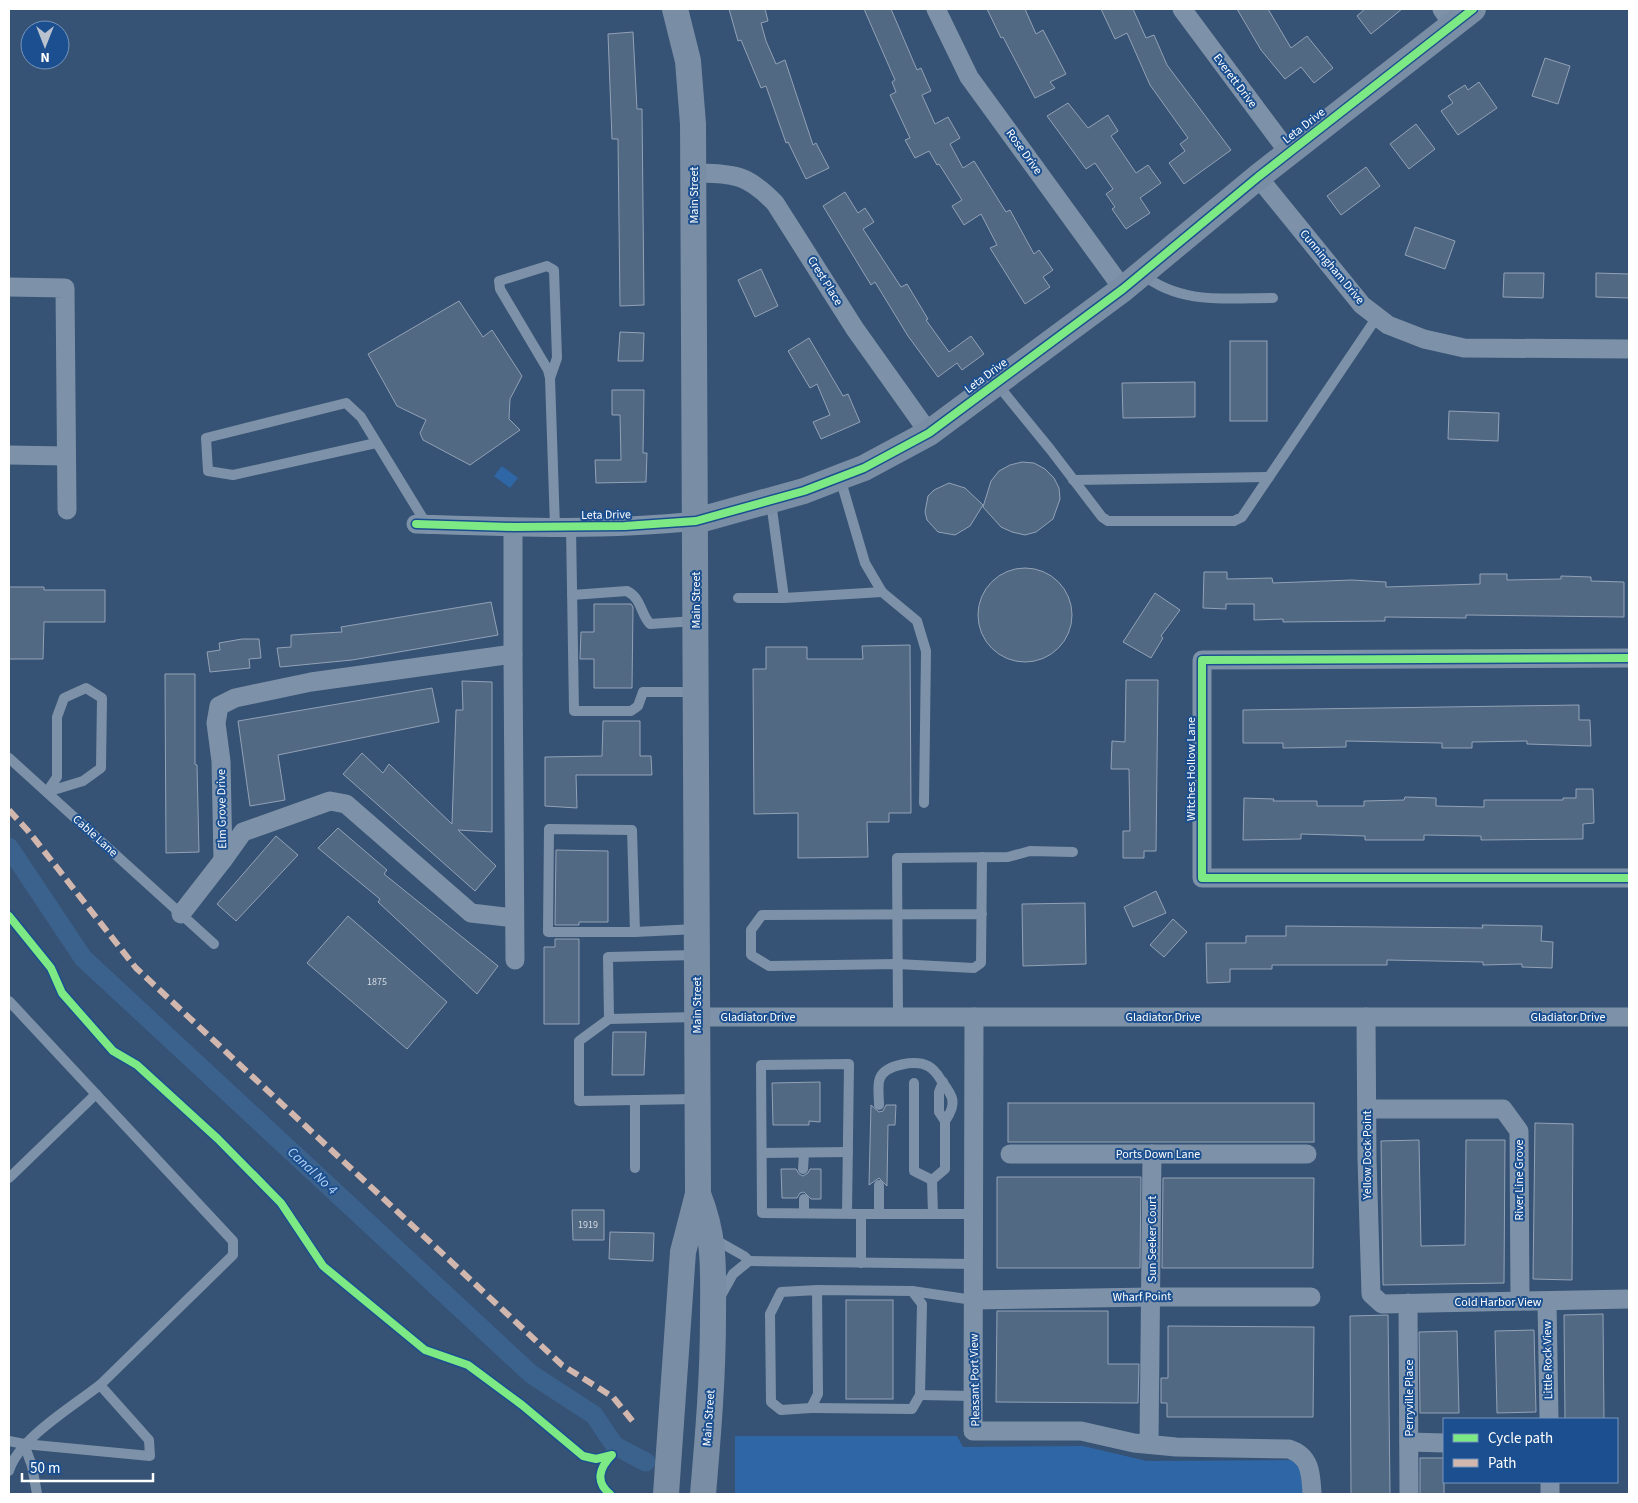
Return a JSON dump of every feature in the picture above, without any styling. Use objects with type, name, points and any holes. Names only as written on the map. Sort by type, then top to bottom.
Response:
[{"type":"main road","name":"Main Street","points":[[666,1494],[683,1252],[698,1194],[694,174],[691,90],[682,31],[675,9]]},
{"type":"main road","name":"Leta Drive","points":[[696,521],[771,500],[864,468],[929,433],[1132,281],[1456,14]]},
{"type":"main road","name":"Main Street","points":[[698,1194],[707,1218],[714,1247],[710,1413],[703,1494]]},
{"type":"street","name":"Rose Drive","points":[[936,9],[969,77],[1132,281]]},
{"type":"street","name":"Everett Drive","points":[[1182,9],[1289,153]]},
{"type":"street","name":"Crest Place","points":[[694,174],[728,174],[745,178],[760,187],[775,202],[855,329],[929,433]]},
{"type":"street","name":"Cunningham Drive","points":[[1258,177],[1362,305],[1388,325],[1424,339],[1464,348],[1629,349]]},
{"type":"street","points":[[9,287],[65,288],[67,510]]},
{"type":"street","points":[[9,455],[66,456]]},
{"type":"street","name":"Leta Drive","points":[[422,524],[563,527],[659,525],[696,521]]},
{"type":"street","points":[[513,527],[515,960]]},
{"type":"street","name":"Elm Grove Drive","points":[[223,860],[221,761],[216,723],[219,706],[235,698],[312,682],[513,654]]},
{"type":"street","name":"Witches Hollow Lane","points":[[1629,658],[1202,660],[1202,878],[1629,878]]},
{"type":"street","name":"Elm Grove Drive","points":[[223,860],[243,832],[330,801],[346,804],[471,913],[514,918]]},
{"type":"street","points":[[180,914],[223,860]]},
{"type":"street","name":"Gladiator Drive","points":[[697,1017],[1629,1017]]},
{"type":"street","name":"Pleasant Port View","points":[[974,1017],[973,1431],[1081,1430],[1149,1444],[1176,1447],[1290,1449],[1300,1452],[1311,1471],[1312,1494]]},
{"type":"street","name":"Yellow Dock Point","points":[[1366,1017],[1371,1294]]},
{"type":"street","name":"River Line Grove","points":[[1367,1109],[1503,1109],[1519,1131],[1520,1301]]},
{"type":"street","name":"Ports Down Lane","points":[[1010,1154],[1307,1154]]},
{"type":"street","name":"Sun Seeker Court","points":[[1149,1444],[1152,1154]]},
{"type":"street","name":"Cold Harbor View","points":[[1371,1294],[1382,1304],[1629,1299]]},
{"type":"street","name":"Wharf Point","points":[[973,1300],[1311,1297]]},
{"type":"street","name":"Little Rock View","points":[[1547,1302],[1549,1418]]},
{"type":"street","name":"Perryville Place","points":[[1408,1303],[1409,1494]]},
{"type":"street","points":[[1409,1442],[1443,1443]]},
{"type":"lane","points":[[550,378],[557,358],[554,270],[547,266],[499,281],[500,288],[548,370],[550,378],[563,527],[572,595],[574,710],[631,711],[638,706],[643,692],[696,692]]},
{"type":"lane","points":[[1132,281],[1203,299],[1273,298]]},
{"type":"lane","points":[[996,383],[1102,517],[1108,521],[1234,522],[1242,517],[1377,317]]},
{"type":"lane","points":[[376,443],[233,475],[208,472],[206,438],[346,403],[361,418],[376,443],[422,524]]},
{"type":"lane","points":[[840,477],[865,563],[882,592],[916,621],[926,651],[924,803]]},
{"type":"lane","points":[[1074,480],[1269,477]]},
{"type":"lane","points":[[771,500],[784,598]]},
{"type":"lane","points":[[572,595],[627,592],[635,596],[650,624],[696,620]]},
{"type":"lane","points":[[738,598],[784,598],[882,592]]},
{"type":"lane","points":[[86,688],[102,698],[101,768],[83,780],[47,792],[57,777],[57,717],[64,698],[86,688]]},
{"type":"lane","name":"Cable Lane","points":[[9,758],[214,944]]},
{"type":"lane","points":[[635,932],[632,830],[549,829],[548,932],[635,932],[697,942]]},
{"type":"lane","points":[[898,1017],[897,858],[982,858],[1008,857],[1030,851],[1074,852]]},
{"type":"lane","points":[[982,858],[982,914],[981,964],[974,968],[898,964],[768,966],[752,955],[750,930],[762,915],[982,914]]},
{"type":"lane","points":[[609,1019],[608,956],[697,942]]},
{"type":"lane","points":[[9,1001],[233,1241],[233,1255],[100,1385],[24,1444],[11,1463],[9,1471]]},
{"type":"lane","points":[[697,1017],[609,1019],[579,1041],[579,1101],[697,1099]]},
{"type":"lane","points":[[847,1213],[849,1064],[762,1065],[762,1213],[974,1214]]},
{"type":"lane","points":[[879,1105],[879,1080],[884,1070],[894,1065],[927,1065],[952,1093],[952,1112],[945,1122],[945,1169],[932,1180]]},
{"type":"lane","points":[[914,1083],[914,1172],[932,1180]]},
{"type":"lane","points":[[9,1178],[96,1094]]},
{"type":"lane","points":[[635,1100],[635,1168]]},
{"type":"lane","points":[[762,1154],[848,1152]]},
{"type":"lane","points":[[803,1169],[804,1153]]},
{"type":"lane","points":[[932,1180],[933,1214]]},
{"type":"lane","points":[[879,1185],[879,1214]]},
{"type":"lane","points":[[804,1199],[804,1213]]},
{"type":"lane","points":[[861,1214],[861,1263]]},
{"type":"lane","points":[[712,1237],[744,1256],[749,1262]]},
{"type":"lane","points":[[713,1308],[733,1274],[749,1262],[973,1264]]},
{"type":"lane","points":[[912,1291],[922,1304],[920,1395],[912,1409],[811,1408],[781,1410],[771,1402],[770,1314],[781,1292],[817,1290],[912,1291],[973,1300]]},
{"type":"lane","points":[[811,1408],[818,1394],[817,1290]]},
{"type":"lane","points":[[9,1441],[150,1456],[149,1440],[100,1385]]},
{"type":"lane","points":[[920,1395],[973,1396]]},
{"type":"lane","points":[[24,1444],[32,1466],[37,1494]]},
{"type":"shaded area","points":[[502,466],[518,478],[510,488],[494,476]]},
{"type":"shaded area","points":[[735,1436],[957,1436],[963,1447],[1083,1446],[1147,1461],[1294,1460],[1300,1467],[1303,1494],[735,1494]]},
{"type":"building","points":[[729,9],[765,9],[768,21],[761,23],[766,41],[776,64],[785,60],[813,145],[816,143],[829,168],[806,179],[788,142],[786,143],[766,86],[761,88],[741,40],[738,41]]},
{"type":"building","points":[[864,9],[891,9],[917,70],[921,68],[931,91],[922,95],[935,124],[948,117],[960,138],[950,144],[963,168],[974,161],[1006,212],[1010,210],[1034,254],[1039,250],[1053,270],[1043,277],[1050,287],[1025,304],[990,248],[997,245],[981,214],[964,225],[952,206],[962,200],[939,164],[937,165],[929,151],[915,158],[905,140],[910,138],[890,95],[896,92],[892,82],[895,80]]},
{"type":"building","points":[[987,9],[1025,9],[1036,34],[1043,30],[1066,74],[1050,82],[1055,88],[1035,98]]},
{"type":"building","points":[[1101,9],[1133,9],[1146,38],[1154,35],[1167,65],[1231,150],[1184,184],[1169,163],[1185,151],[1180,144],[1188,138],[1150,85],[1127,33],[1115,39]]},
{"type":"building","points":[[1237,9],[1268,9],[1291,48],[1307,36],[1333,68],[1314,83],[1301,67],[1285,79],[1261,50]]},
{"type":"building","points":[[1365,9],[1402,9],[1371,34],[1357,16]]},
{"type":"building","points":[[633,32],[637,109],[642,109],[644,305],[620,306],[618,139],[612,139],[608,34]]},
{"type":"building","points":[[1545,58],[1570,66],[1558,104],[1532,96]]},
{"type":"building","points":[[1479,82],[1497,108],[1458,135],[1441,111],[1453,103],[1448,96],[1465,85],[1468,90]]},
{"type":"building","points":[[1068,103],[1088,128],[1108,115],[1118,131],[1111,136],[1136,173],[1148,165],[1161,183],[1140,198],[1150,213],[1126,229],[1112,209],[1115,207],[1106,194],[1113,189],[1095,163],[1086,169],[1047,116]]},
{"type":"building","points":[[1416,124],[1435,149],[1409,169],[1390,144]]},
{"type":"building","points":[[1366,167],[1380,186],[1341,215],[1327,196]]},
{"type":"building","points":[[845,192],[858,213],[865,208],[874,222],[863,229],[901,287],[907,284],[928,319],[926,320],[949,352],[971,336],[984,354],[962,370],[957,363],[938,377],[908,336],[875,282],[871,285],[823,206]]},
{"type":"building","points":[[1415,227],[1455,241],[1445,269],[1405,255]]},
{"type":"building","points":[[761,269],[778,306],[755,317],[738,280]]},
{"type":"building","points":[[1504,273],[1544,273],[1543,298],[1503,297]]},
{"type":"building","points":[[1596,273],[1629,274],[1629,298],[1596,297]]},
{"type":"building","points":[[459,301],[483,337],[492,330],[522,376],[510,399],[509,419],[520,430],[470,465],[423,440],[420,433],[426,420],[397,406],[368,354]]},
{"type":"building","points":[[620,332],[644,333],[643,361],[618,361]]},
{"type":"building","points":[[809,338],[843,396],[848,394],[860,422],[821,439],[813,422],[830,415],[817,384],[810,388],[788,351]]},
{"type":"building","points":[[1230,341],[1267,341],[1267,421],[1230,421]]},
{"type":"building","points":[[1195,382],[1195,417],[1123,418],[1122,383]]},
{"type":"building","points":[[612,390],[644,390],[643,453],[647,453],[646,482],[596,483],[595,460],[621,460],[620,415],[612,415]]},
{"type":"building","points":[[1449,411],[1499,413],[1498,441],[1448,439]]},
{"type":"building","points":[[1022,462],[1034,463],[1045,469],[1054,478],[1059,488],[1060,499],[1053,519],[1036,532],[1025,535],[1001,527],[983,507],[991,481],[999,471],[1010,465]]},
{"type":"building","points":[[949,483],[965,488],[983,505],[970,526],[955,535],[938,532],[927,520],[925,512],[928,496],[934,490]]},
{"type":"building","points":[[1025,568],[1043,572],[1058,582],[1068,597],[1072,615],[1068,633],[1058,648],[1043,658],[1025,662],[1007,658],[992,648],[982,633],[978,615],[982,597],[992,582],[1007,572]]},
{"type":"building","points":[[1204,572],[1227,572],[1227,579],[1272,578],[1273,583],[1352,580],[1386,582],[1386,587],[1480,584],[1480,574],[1507,574],[1507,580],[1561,579],[1561,576],[1591,577],[1591,581],[1624,582],[1624,617],[1466,615],[1466,618],[1385,617],[1385,621],[1283,622],[1283,619],[1254,620],[1254,604],[1226,604],[1226,609],[1203,608]]},
{"type":"building","points":[[9,587],[44,587],[44,590],[105,590],[105,622],[44,622],[43,659],[9,659]]},
{"type":"building","points":[[1155,593],[1180,610],[1161,636],[1163,638],[1151,658],[1123,642]]},
{"type":"building","points":[[491,602],[498,635],[352,660],[280,667],[277,648],[291,647],[291,635],[342,632],[341,627]]},
{"type":"building","points":[[594,604],[631,604],[633,607],[632,688],[594,688],[594,659],[580,659],[581,632],[594,632]]},
{"type":"building","points":[[242,639],[259,639],[261,658],[249,659],[250,668],[210,672],[207,652],[220,650],[219,643]]},
{"type":"building","points":[[910,645],[911,813],[889,813],[889,822],[867,822],[868,857],[798,858],[798,813],[754,814],[753,669],[766,669],[766,647],[807,647],[807,659],[863,659],[862,646]]},
{"type":"building","points":[[165,674],[195,674],[195,764],[197,765],[199,852],[166,853]]},
{"type":"building","points":[[1126,680],[1158,680],[1156,851],[1144,851],[1144,858],[1123,858],[1123,831],[1130,831],[1129,769],[1111,769],[1112,741],[1125,742]]},
{"type":"building","points":[[462,681],[492,682],[492,832],[458,830],[496,866],[475,891],[343,774],[362,753],[383,773],[389,764],[452,824],[456,710],[463,710]]},
{"type":"building","points":[[432,688],[439,722],[278,755],[285,800],[250,806],[238,721]]},
{"type":"building","points":[[1579,705],[1579,720],[1590,720],[1591,746],[1527,744],[1527,741],[1472,742],[1472,748],[1442,748],[1442,743],[1346,741],[1346,747],[1283,748],[1283,743],[1243,743],[1243,710]]},
{"type":"building","points":[[603,721],[640,721],[640,756],[651,756],[652,775],[576,775],[577,808],[545,806],[545,757],[602,756]]},
{"type":"building","points":[[1576,789],[1593,789],[1594,823],[1583,824],[1583,839],[1481,840],[1481,836],[1424,835],[1424,840],[1365,840],[1365,836],[1301,834],[1301,839],[1243,840],[1244,798],[1274,799],[1273,801],[1317,801],[1317,806],[1364,806],[1364,801],[1404,800],[1405,797],[1436,798],[1436,806],[1484,807],[1484,800],[1563,800],[1563,798],[1576,798]]},
{"type":"building","points":[[338,828],[387,870],[384,874],[498,966],[477,994],[378,902],[380,899],[318,848]]},
{"type":"building","points":[[276,836],[298,855],[236,921],[217,904]]},
{"type":"building","points":[[556,850],[608,851],[608,922],[579,922],[579,925],[555,925]]},
{"type":"building","points":[[1156,891],[1166,913],[1133,927],[1124,907]]},
{"type":"building","points":[[1085,903],[1086,964],[1023,966],[1022,904]]},
{"type":"building","points":[[348,916],[447,1002],[407,1049],[307,963]]},
{"type":"building","points":[[1173,919],[1187,932],[1164,957],[1150,945]]},
{"type":"building","points":[[1482,925],[1542,926],[1541,941],[1553,942],[1552,968],[1522,967],[1522,964],[1483,965],[1483,962],[1387,960],[1387,965],[1272,965],[1272,969],[1230,969],[1230,982],[1207,983],[1206,943],[1246,943],[1246,936],[1286,936],[1286,926],[1483,928]]},
{"type":"building","points":[[555,939],[579,939],[579,1024],[544,1024],[544,947],[555,947]]},
{"type":"building","points":[[613,1032],[646,1032],[644,1075],[612,1075]]},
{"type":"building","points":[[820,1082],[820,1122],[809,1121],[809,1125],[773,1125],[772,1083]]},
{"type":"building","points":[[1008,1103],[1314,1103],[1314,1142],[1008,1142]]},
{"type":"building","points":[[871,1105],[879,1112],[883,1111],[886,1105],[896,1105],[895,1125],[888,1125],[887,1186],[879,1178],[869,1185]]},
{"type":"building","points":[[1535,1123],[1573,1124],[1572,1280],[1533,1279]]},
{"type":"building","points":[[1419,1140],[1421,1246],[1465,1245],[1466,1140],[1505,1140],[1504,1283],[1383,1285],[1381,1141]]},
{"type":"building","points":[[781,1169],[796,1169],[803,1176],[810,1169],[821,1169],[821,1199],[811,1199],[804,1192],[800,1193],[797,1198],[782,1198]]},
{"type":"building","points":[[997,1177],[1141,1177],[1140,1268],[997,1268]]},
{"type":"building","points":[[1163,1178],[1314,1178],[1313,1268],[1162,1268]]},
{"type":"building","points":[[572,1210],[604,1210],[604,1240],[573,1240]]},
{"type":"building","points":[[610,1232],[654,1233],[653,1261],[609,1259]]},
{"type":"building","points":[[846,1300],[893,1300],[893,1399],[846,1399]]},
{"type":"building","points":[[997,1311],[1108,1311],[1108,1364],[1139,1364],[1138,1403],[996,1402]]},
{"type":"building","points":[[1603,1314],[1604,1418],[1565,1418],[1564,1315]]},
{"type":"building","points":[[1388,1315],[1390,1494],[1351,1494],[1350,1316]]},
{"type":"building","points":[[1168,1326],[1314,1327],[1313,1417],[1167,1417],[1167,1403],[1161,1403],[1161,1378],[1168,1378]]},
{"type":"building","points":[[1534,1330],[1536,1412],[1497,1413],[1495,1331]]},
{"type":"building","points":[[1457,1331],[1459,1413],[1420,1413],[1419,1332]]},
{"type":"building","points":[[1420,1458],[1443,1458],[1444,1494],[1420,1494]]},
{"type":"waterway","name":"Canal No 4","points":[[9,847],[83,958],[531,1374],[594,1415],[615,1446],[646,1462]]},
{"type":"marked path","points":[[9,810],[29,832],[136,968],[562,1365],[613,1397],[635,1424]]},
{"type":"cycle path","points":[[416,524],[513,527],[625,526],[696,521],[804,491],[864,468],[929,433],[1123,289],[1258,177],[1473,9]]},
{"type":"cycle path","points":[[1629,658],[1202,660],[1202,878],[1629,878]]},
{"type":"cycle path","points":[[9,916],[51,968],[62,993],[113,1051],[137,1065],[218,1139],[281,1203],[323,1266],[425,1350],[468,1365],[522,1405],[583,1456],[596,1459],[612,1455],[604,1465],[600,1475],[602,1485],[610,1494]]}]
